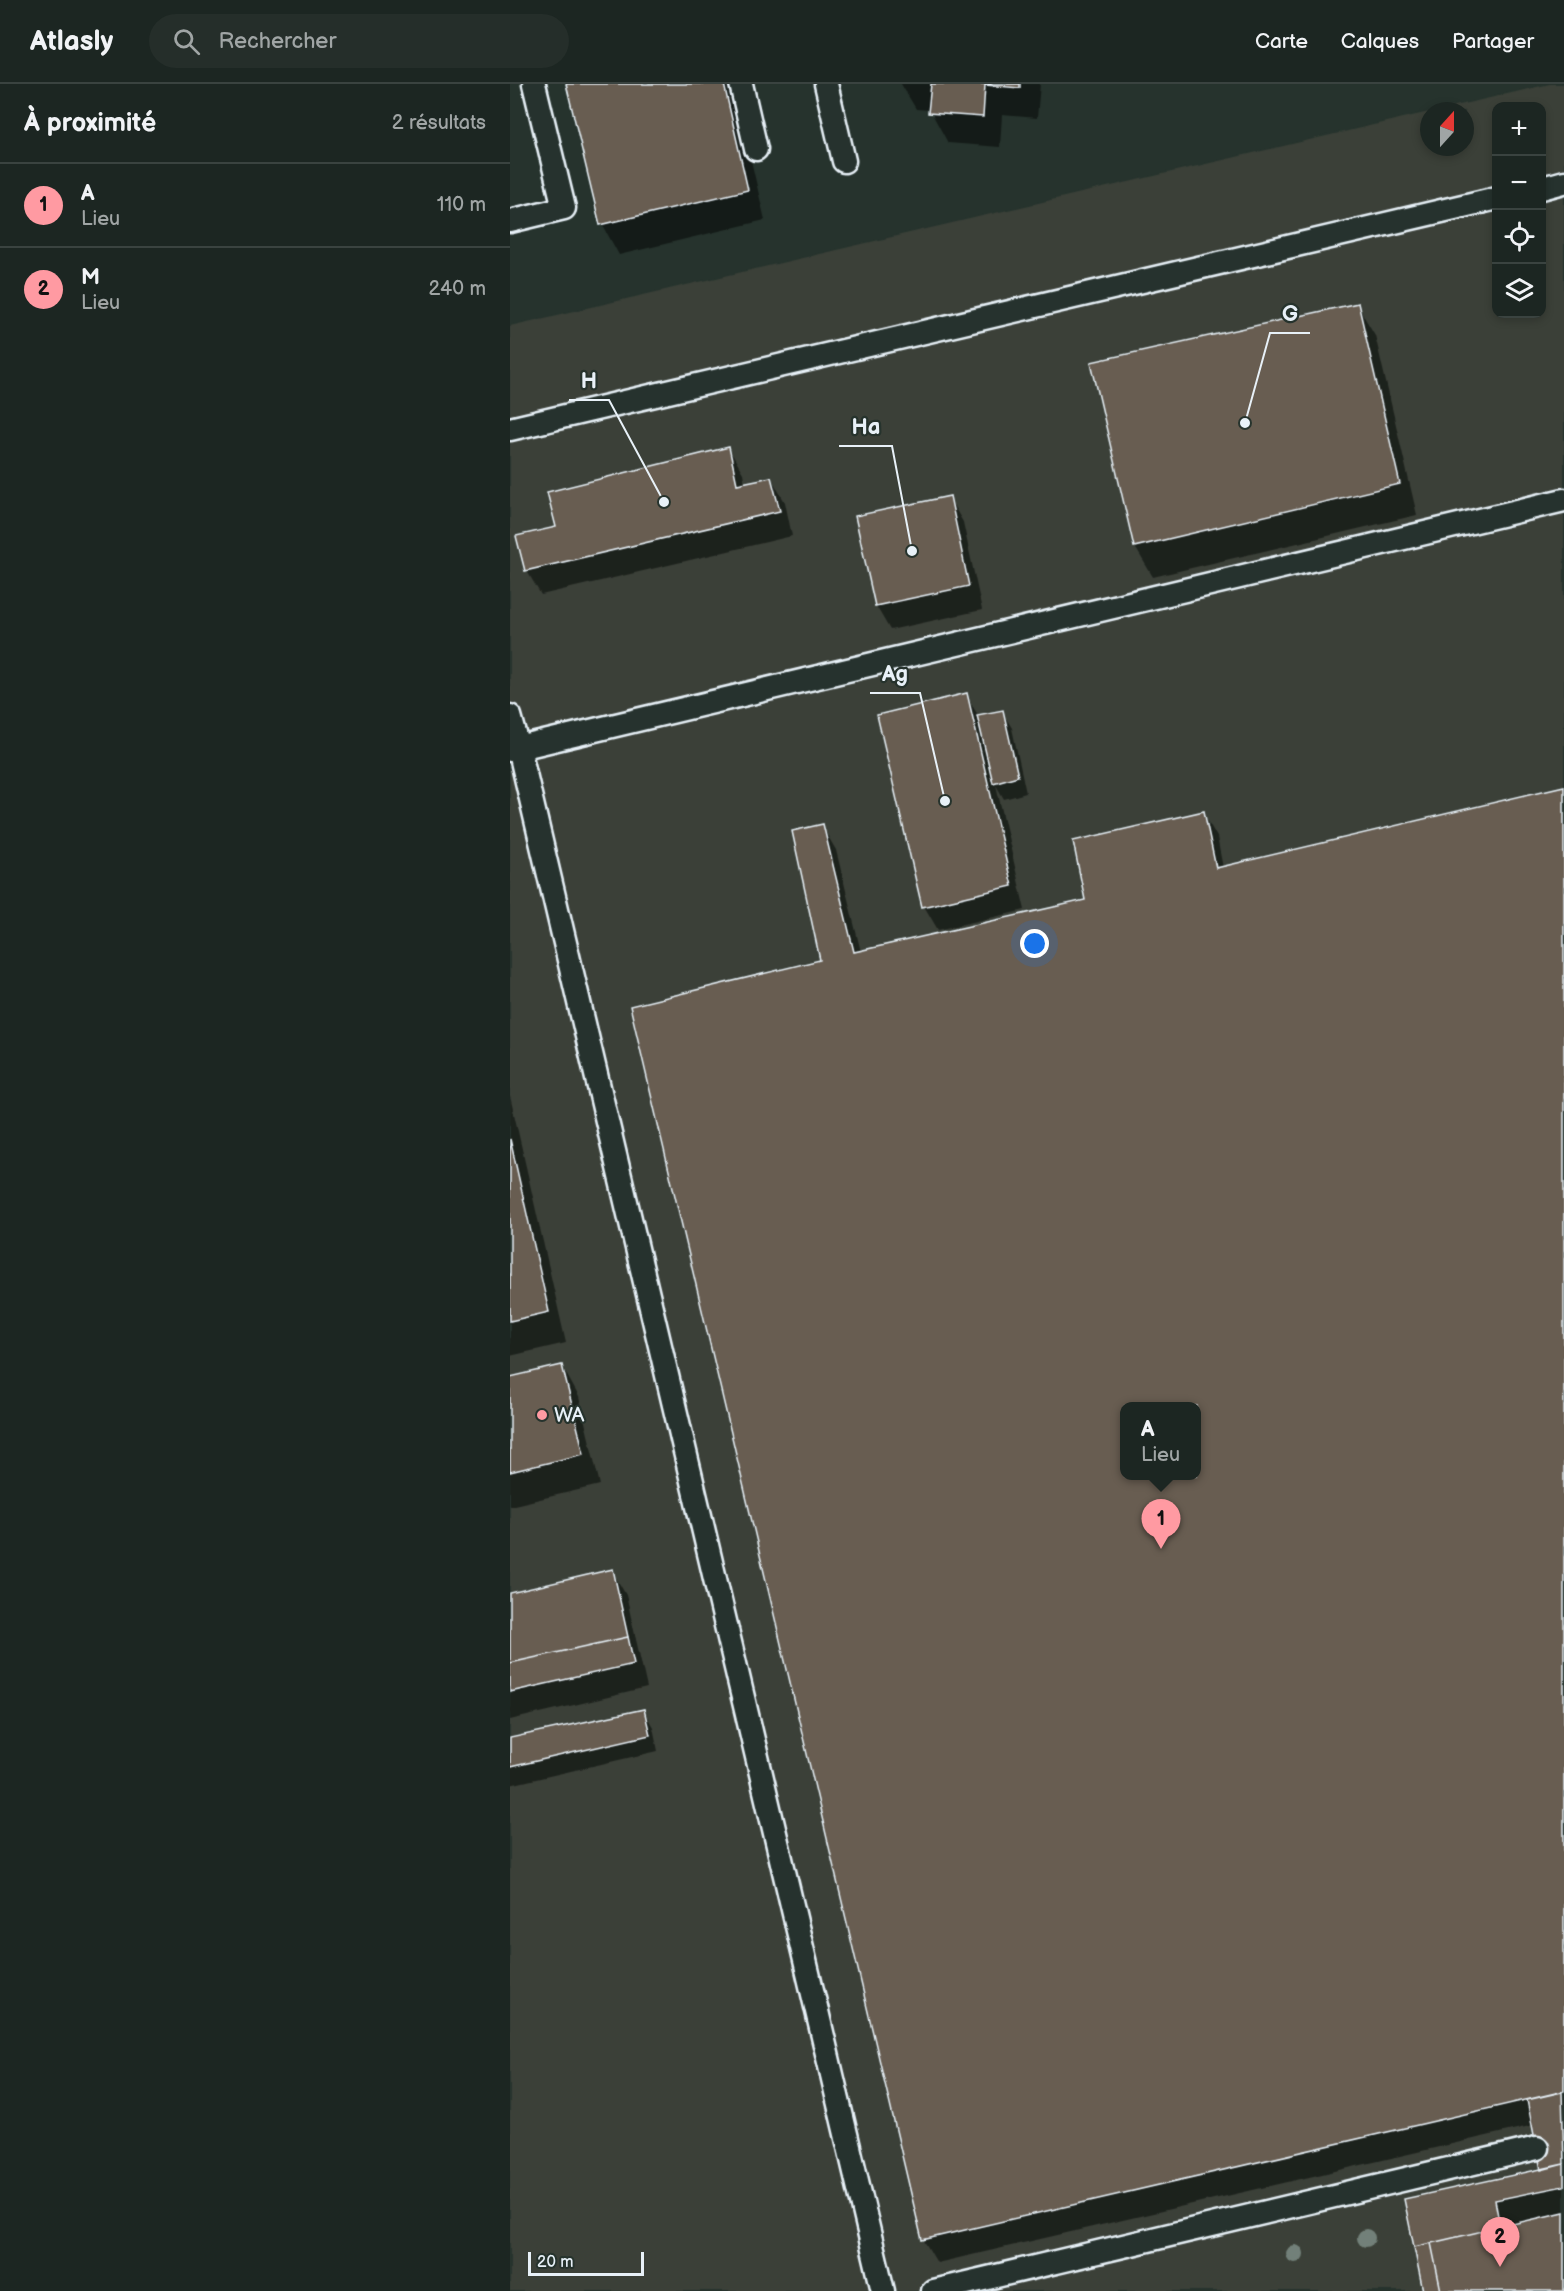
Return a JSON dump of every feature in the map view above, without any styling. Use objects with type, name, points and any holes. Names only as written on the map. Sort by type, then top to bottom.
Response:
[{"type":"lane","points":[[510,221],[564,208],[534,84]]},
{"type":"lane","points":[[741,84],[756,149]]},
{"type":"lane","points":[[826,84],[844,161]]},
{"type":"lane","points":[[1546,187],[1564,182]]},
{"type":"lane","points":[[510,429],[1492,199]]},
{"type":"lane","points":[[514,749],[1564,500]]},
{"type":"lane","points":[[510,716],[514,749],[883,2291]]},
{"type":"lane","points":[[933,2291],[1537,2148]]},
{"type":"shaded area","points":[[1550,84],[1564,84],[1564,2291],[510,2291],[510,326],[1420,114],[1420,156],[1474,156],[1474,102],[1472,102]]},
{"type":"building","points":[[566,84],[724,84],[748,190],[600,225]]},
{"type":"building","points":[[931,84],[1020,84],[1020,88],[985,85],[983,117],[928,113]]},
{"type":"building","points":[[1358,303],[1400,484],[1134,547],[1091,362]]},
{"type":"building","points":[[729,447],[737,484],[771,477],[780,511],[525,571],[516,536],[556,527],[547,492]]},
{"type":"building","points":[[950,496],[969,586],[875,606],[855,516]]},
{"type":"building","points":[[967,693],[1012,886],[922,907],[877,715]]},
{"type":"building","points":[[1003,710],[1018,776],[993,783],[977,715]]},
{"type":"building","points":[[1564,786],[1564,2091],[922,2240],[630,1006],[820,960],[792,831],[823,824],[854,952],[1085,900],[1073,841],[1204,811],[1216,868]]},
{"type":"building","points":[[510,1139],[549,1312],[510,1321]]},
{"type":"building","name":"WA","points":[[562,1365],[584,1454],[510,1472],[510,1377]]},
{"type":"building","points":[[613,1569],[628,1637],[510,1663],[510,1593]]},
{"type":"building","points":[[628,1637],[634,1664],[510,1692],[510,1663]]},
{"type":"building","points":[[644,1709],[650,1735],[510,1767],[510,1738]]},
{"type":"building","points":[[1562,2092],[1564,2164],[1541,2170],[1527,2100]]},
{"type":"building","points":[[1564,2164],[1564,2186],[1495,2200],[1500,2227],[1414,2247],[1404,2199]]},
{"type":"building","points":[[1564,2212],[1564,2291],[1441,2291],[1431,2243]]},
{"type":"building","points":[[1431,2243],[1441,2291],[1423,2291],[1414,2247]]},
{"type":"place","name":"G","points":[[1245,423]]},
{"type":"place","name":"H","points":[[664,502]]},
{"type":"place","name":"Ha","points":[[912,551]]},
{"type":"place","name":"Ag","points":[[945,801]]},
{"type":"place","name":"WA","points":[[542,1415]]},
{"type":"place","name":"A","points":[[1161,1549]]},
{"type":"place","name":"M","points":[[1500,2267]]}]
